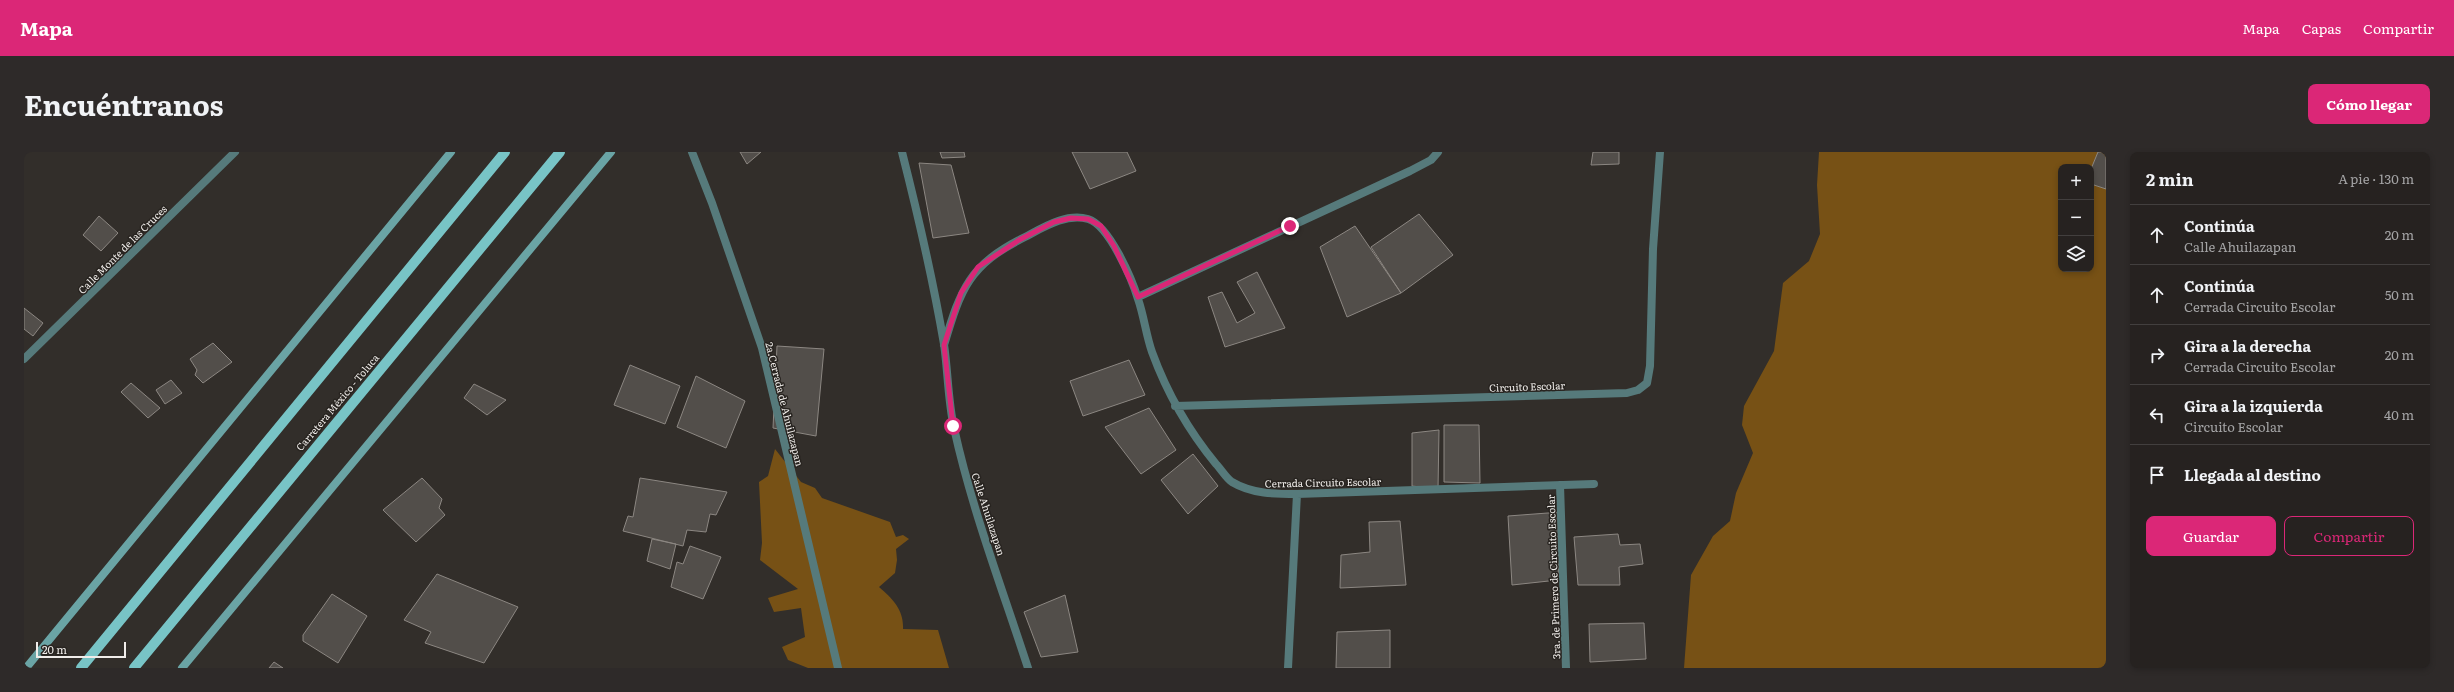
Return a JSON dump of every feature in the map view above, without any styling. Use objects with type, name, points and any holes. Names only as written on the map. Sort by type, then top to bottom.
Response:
[{"type":"main road","points":[[81,668],[505,152]]},
{"type":"main road","name":"Carretera México - Toluca","points":[[134,668],[560,152]]},
{"type":"street","name":"Calle Monte de las Cruces","points":[[24,359],[235,152]]},
{"type":"street","points":[[26,668],[451,152]]},
{"type":"street","points":[[182,668],[611,152]]},
{"type":"street","name":"2a.Cerrada de Ahuilazapan","points":[[692,152],[712,203],[762,348],[838,668]]},
{"type":"street","name":"Calle Ahuilazapan","points":[[902,152],[922,233],[944,345],[953,426],[968,486],[1028,668]]},
{"type":"street","points":[[1138,297],[1410,171],[1431,160],[1438,152]]},
{"type":"street","name":"Circuito Escolar","points":[[1174,406],[1627,393],[1638,390],[1647,383],[1650,370],[1653,249],[1660,152]]},
{"type":"street","name":"Cerrada Circuito Escolar","points":[[944,345],[961,293],[978,267],[1019,240],[1060,221],[1071,218],[1088,219],[1101,226],[1114,246],[1138,297],[1152,351],[1174,406],[1204,449],[1232,482],[1261,493],[1297,494],[1594,484]]},
{"type":"street","name":"3ra. de Primero de Circuito Escolar","points":[[1560,485],[1566,668]]},
{"type":"street","points":[[1288,668],[1297,494]]},
{"type":"shaded area","points":[[1819,152],[2106,152],[2106,668],[1684,668],[1691,575],[1713,536],[1730,521],[1736,493],[1753,453],[1742,425],[1744,406],[1774,351],[1783,283],[1809,261],[1820,234],[1817,185]]},
{"type":"shaded area","points":[[775,449],[801,482],[815,488],[822,498],[890,522],[896,537],[903,535],[909,539],[896,549],[897,560],[895,573],[879,587],[897,605],[902,616],[903,629],[938,630],[949,668],[808,668],[788,660],[782,647],[805,637],[801,608],[774,612],[768,598],[798,589],[760,560],[762,543],[759,482],[768,476]]},
{"type":"building","points":[[740,152],[761,152],[747,164]]},
{"type":"building","points":[[940,152],[964,152],[965,157],[942,158]]},
{"type":"building","points":[[1072,152],[1127,152],[1136,171],[1090,189]]},
{"type":"building","points":[[1593,152],[1619,152],[1619,164],[1591,165]]},
{"type":"building","points":[[2098,152],[2106,152],[2106,189],[2094,185],[2093,164]]},
{"type":"building","points":[[919,163],[951,165],[969,233],[933,238]]},
{"type":"building","points":[[1419,214],[1453,255],[1401,293],[1371,247]]},
{"type":"building","points":[[99,216],[118,233],[101,251],[83,235]]},
{"type":"building","points":[[1355,226],[1401,293],[1347,317],[1320,247]]},
{"type":"building","points":[[1257,272],[1285,328],[1225,347],[1208,297],[1222,292],[1237,323],[1255,313],[1237,282]]},
{"type":"building","points":[[24,308],[43,323],[33,336],[24,329]]},
{"type":"building","points":[[213,343],[232,362],[203,383],[195,375],[197,370],[190,359]]},
{"type":"building","points":[[777,346],[824,349],[816,436],[773,428]]},
{"type":"building","points":[[1129,360],[1145,395],[1083,416],[1070,381]]},
{"type":"building","points":[[630,365],[680,386],[665,424],[614,405]]},
{"type":"building","points":[[696,376],[745,401],[726,448],[677,427]]},
{"type":"building","points":[[171,380],[182,393],[165,404],[156,390]]},
{"type":"building","points":[[131,383],[160,408],[148,418],[121,392]]},
{"type":"building","points":[[474,384],[506,400],[487,415],[464,398]]},
{"type":"building","points":[[1149,408],[1176,450],[1141,474],[1105,427]]},
{"type":"building","points":[[1444,425],[1479,425],[1480,483],[1444,482]]},
{"type":"building","points":[[1439,430],[1438,489],[1412,486],[1412,433]]},
{"type":"building","points":[[1193,454],[1218,486],[1188,514],[1161,480]]},
{"type":"building","points":[[422,478],[442,499],[439,508],[445,515],[416,542],[383,510]]},
{"type":"building","points":[[640,478],[727,492],[716,515],[710,514],[706,532],[687,530],[683,546],[623,531],[628,516],[633,517]]},
{"type":"building","points":[[1561,512],[1558,580],[1512,585],[1508,516]]},
{"type":"building","points":[[1400,521],[1406,585],[1340,588],[1341,555],[1370,552],[1369,522]]},
{"type":"building","points":[[1618,534],[1620,545],[1640,544],[1643,564],[1619,567],[1620,585],[1578,585],[1574,537]]},
{"type":"building","points":[[652,539],[676,544],[670,569],[647,561]]},
{"type":"building","points":[[690,546],[721,557],[703,599],[671,587],[677,562],[683,564]]},
{"type":"building","points":[[437,574],[518,607],[484,663],[425,643],[431,632],[404,620]]},
{"type":"building","points":[[332,594],[367,616],[338,663],[303,641],[303,635]]},
{"type":"building","points":[[1065,595],[1078,652],[1041,657],[1024,612]]},
{"type":"building","points":[[1644,623],[1646,659],[1590,662],[1589,624]]},
{"type":"building","points":[[1390,630],[1390,668],[1336,668],[1337,632]]},
{"type":"building","points":[[274,662],[283,668],[269,668]]},
{"type":"route","points":[[953,426],[944,345],[953,315],[961,293],[978,267],[1019,240],[1054,222],[1071,218],[1088,219],[1101,226],[1114,246],[1138,297],[1290,226]]}]
